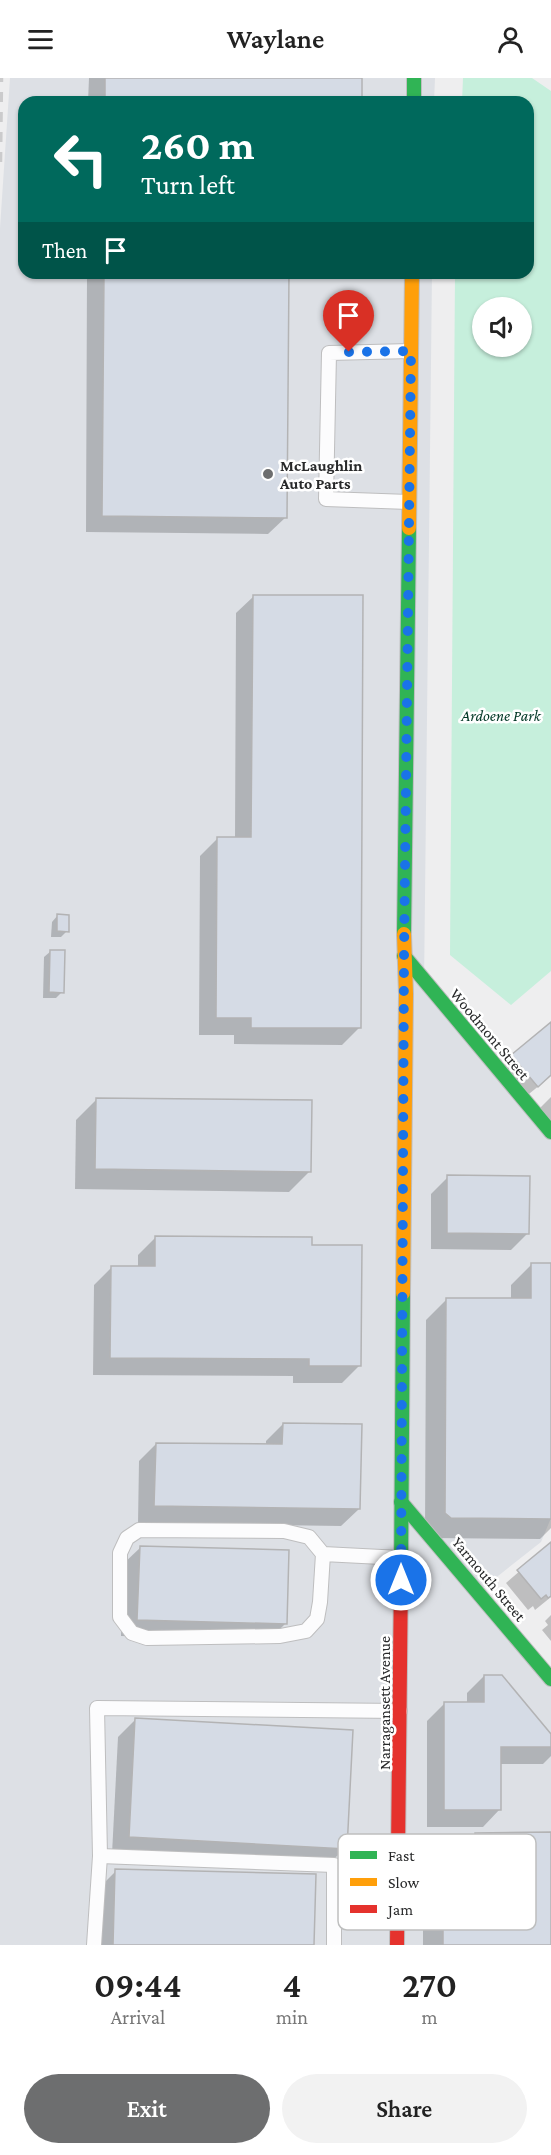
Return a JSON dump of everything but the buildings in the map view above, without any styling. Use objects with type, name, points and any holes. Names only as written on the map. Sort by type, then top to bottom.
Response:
[{"type":"street","points":[[414,78],[414,96]]},
{"type":"street","name":"Narragansett Avenue","points":[[398,1834],[404,956],[412,279]]},
{"type":"street","name":"Woodmont Street","points":[[404,956],[551,1132]]},
{"type":"street","name":"Yarmouth Street","points":[[401,1502],[551,1678]]},
{"type":"street","name":"Narragansett Avenue","points":[[397,1930],[397,1945]]},
{"type":"lane","points":[[409,502],[327,499],[329,353],[411,351]]},
{"type":"lane","points":[[322,1554],[317,1619],[306,1631],[280,1636],[147,1638],[132,1633],[120,1617],[120,1553],[127,1538],[139,1530],[284,1531],[309,1537],[322,1554],[401,1558]]},
{"type":"lane","points":[[94,1945],[100,1856],[97,1708],[400,1711]]},
{"type":"lane","points":[[100,1856],[334,1865],[334,1945]]},
{"type":"shaded area","points":[[10,78],[435,78],[434,96],[18,96],[18,279],[432,279],[424,987],[551,1137],[551,1518],[541,1542],[479,1591],[551,1682],[551,1945],[0,1945],[0,228]]},
{"type":"green space","name":"Ardoene Park","points":[[463,78],[532,78],[551,91],[551,971],[511,1005],[450,955],[455,279],[534,279],[534,96],[462,96]]},
{"type":"railway","points":[[0,162],[1,78]]},
{"type":"traffic: fast","points":[[414,78],[414,96]]},
{"type":"traffic: fast","points":[[404,934],[409,528]]},
{"type":"traffic: fast","points":[[404,956],[551,1132]]},
{"type":"traffic: fast","points":[[401,1573],[403,1293]]},
{"type":"traffic: fast","points":[[401,1502],[551,1679]]},
{"type":"traffic: slow","points":[[409,528],[412,279]]},
{"type":"traffic: slow","points":[[403,1293],[406,994],[404,934]]},
{"type":"traffic: jam","points":[[398,1834],[401,1573]]},
{"type":"traffic: jam","points":[[397,1930],[397,1945]]},
{"type":"place","name":"McLaughlin Auto Parts","points":[[268,474]]},
{"type":"route","points":[[349,352],[411,351],[404,956],[401,1580]]}]
